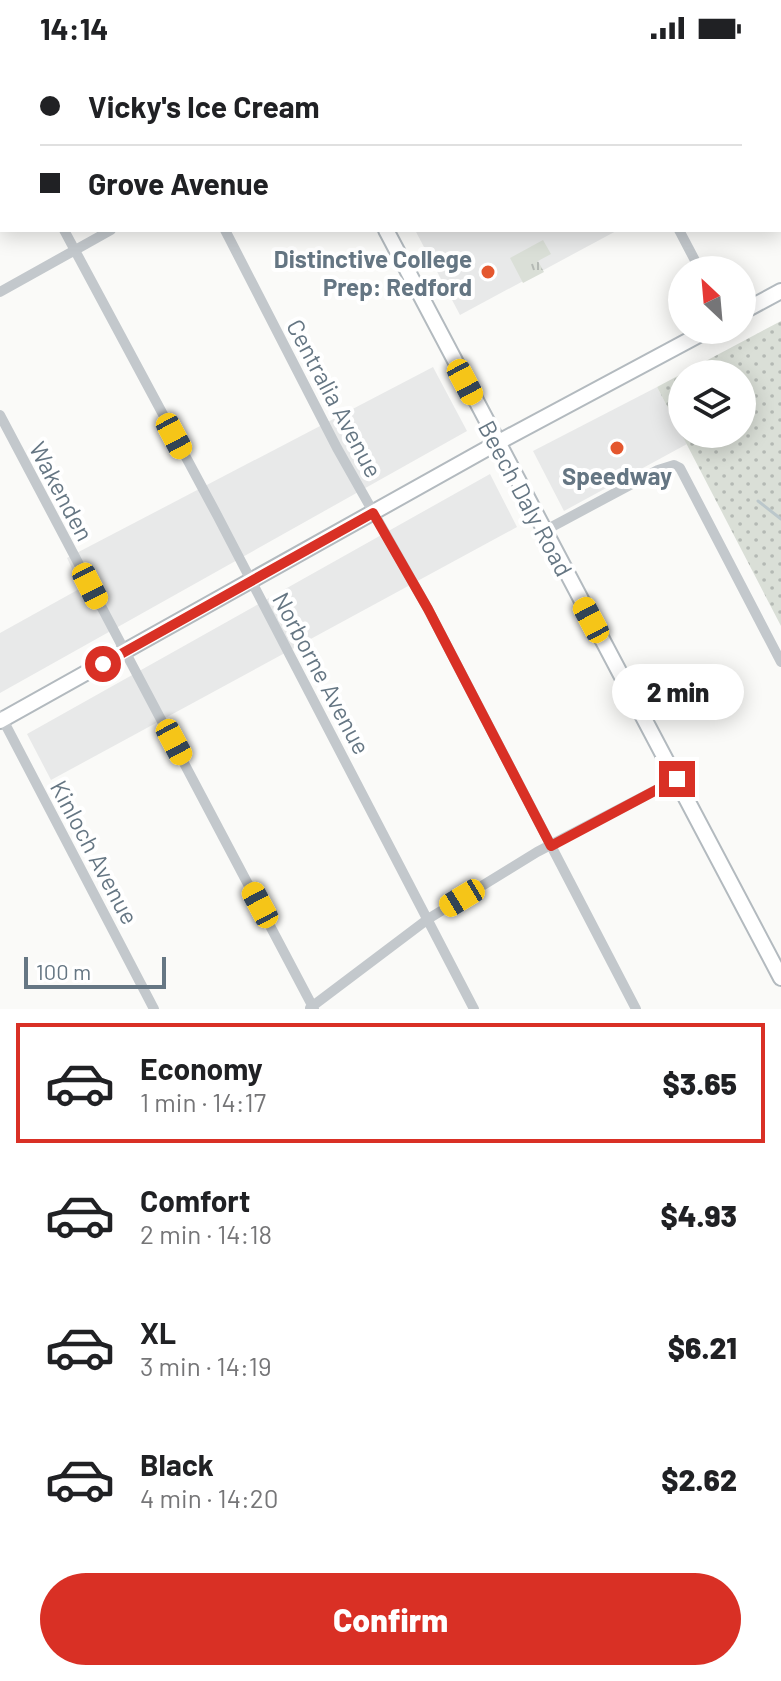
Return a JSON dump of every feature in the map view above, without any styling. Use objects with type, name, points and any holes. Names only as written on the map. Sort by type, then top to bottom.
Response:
[{"type":"main road","name":"Beech Daly Road","points":[[387,232],[781,978]]},
{"type":"main road","points":[[756,304],[781,291]]},
{"type":"main road","points":[[1,718],[682,344]]},
{"type":"street","name":"Norborne Avenue","points":[[65,232],[474,1009]]},
{"type":"street","points":[[0,292],[107,232]]},
{"type":"street","name":"Centralia Avenue","points":[[226,232],[373,513],[428,609],[636,1009]]},
{"type":"street","points":[[680,232],[693,256]]},
{"type":"street","name":"Wakenden","points":[[0,415],[312,1008]]},
{"type":"street","points":[[544,531],[658,470],[674,465],[680,468],[781,662]]},
{"type":"street","name":"Kinloch Avenue","points":[[1,718],[154,1009]]},
{"type":"street","points":[[312,1008],[428,919],[551,846],[677,779]]},
{"type":"shaded area","name":"Distinctive College Prep: Redford","points":[[416,232],[614,232],[460,315]]},
{"type":"shaded area","points":[[433,367],[467,431],[0,693],[0,633],[81,588],[67,558]]},
{"type":"shaded area","points":[[657,387],[668,408],[668,448],[680,448],[564,511],[533,451]]},
{"type":"shaded area","points":[[490,474],[517,527],[51,780],[27,734]]},
{"type":"green space","points":[[543,240],[551,254],[538,261],[544,272],[523,283],[510,258]]},
{"type":"green space","points":[[781,321],[781,626],[689,448],[756,448],[756,360],[708,360],[738,344],[756,344],[756,334]]},
{"type":"green space","points":[[668,381],[668,408],[657,387]]},
{"type":"waterway","points":[[758,501],[781,519]]},
{"type":"place","name":"Distinctive College Prep: Redford","points":[[488,272]]},
{"type":"place","name":"Speedway","points":[[617,448]]},
{"type":"route","points":[[103,664],[373,513],[428,609],[551,846],[677,779]]}]
